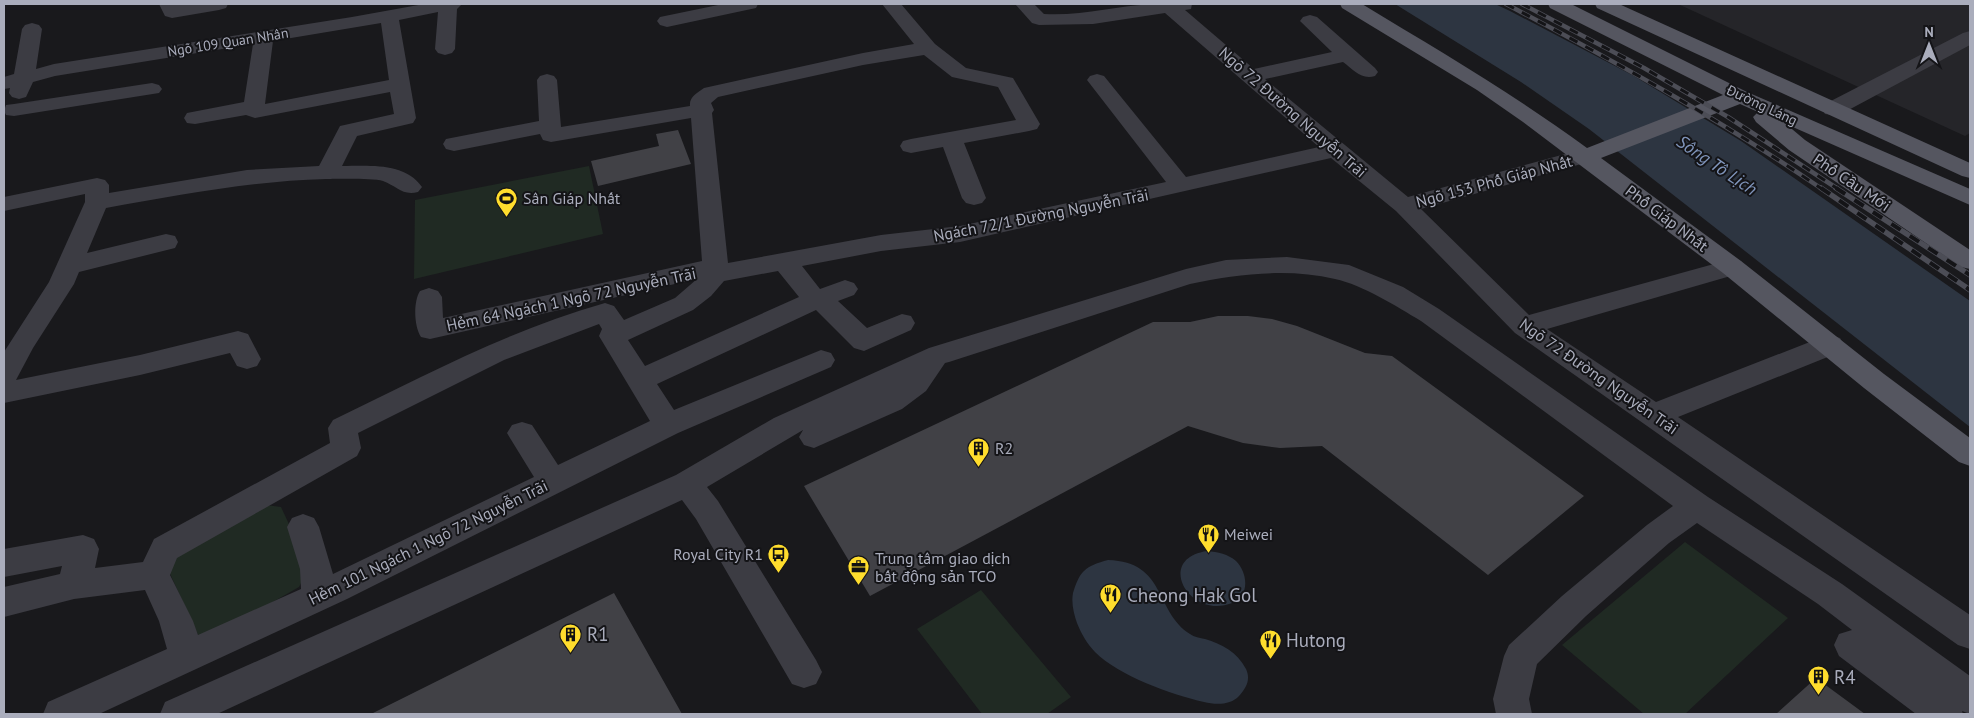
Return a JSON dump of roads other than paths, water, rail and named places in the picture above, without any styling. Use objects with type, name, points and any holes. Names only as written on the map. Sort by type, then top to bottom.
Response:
[{"type":"main road","name":"Phố Giáp Nhất","points":[[1349,4],[1484,86],[1531,117],[1596,153],[1830,346],[1970,454]]},
{"type":"main road","name":"Đường Láng","points":[[1558,4],[1740,96],[1970,198]]},
{"type":"main road","name":"Đường Láng","points":[[1604,4],[1970,172]]},
{"type":"main road","points":[[1596,153],[1740,96]]},
{"type":"main road","name":"Phố Cầu Mới","points":[[1740,96],[1797,144],[1970,261]]},
{"type":"street","points":[[168,4],[172,12],[219,4]]},
{"type":"street","points":[[445,49],[450,4]]},
{"type":"street","name":"Ngõ 109 Quan Nhân","points":[[14,80],[54,70],[264,36],[351,13],[389,16],[450,4]]},
{"type":"street","points":[[667,21],[749,4]]},
{"type":"street","points":[[891,4],[928,48],[959,73],[1006,82],[1029,124],[911,146]]},
{"type":"street","points":[[1024,4],[1038,19],[1048,20],[1072,20],[1168,5],[1195,4]]},
{"type":"street","name":"Ngõ 72 Đường Nguyễn Trãi","points":[[1168,5],[1335,150],[1404,206],[1524,326],[1970,634]]},
{"type":"street","points":[[327,172],[348,131],[405,118],[389,16]]},
{"type":"street","points":[[1310,21],[1368,72]]},
{"type":"street","points":[[32,29],[14,80],[9,118],[152,89]]},
{"type":"street","points":[[264,36],[254,107],[255,112],[400,84]]},
{"type":"street","points":[[1833,109],[1970,37]]},
{"type":"street","points":[[615,335],[684,304],[702,290],[715,270],[700,101],[711,92],[863,59],[928,48]]},
{"type":"street","points":[[1250,76],[1347,55]]},
{"type":"street","points":[[547,80],[551,135],[702,110]]},
{"type":"street","points":[[1097,80],[1181,186]]},
{"type":"street","points":[[195,118],[254,107]]},
{"type":"street","points":[[454,144],[550,125]]},
{"type":"street","points":[[951,139],[974,198]]},
{"type":"street","name":"Ngách 72/1 Đường Nguyễn Trãi","points":[[715,270],[881,243],[960,234],[1335,150]]},
{"type":"street","name":"Ngõ 153 Phố Giáp Nhất","points":[[1404,206],[1596,153]]},
{"type":"street","points":[[97,202],[247,177],[327,172],[388,174],[410,187]]},
{"type":"street","points":[[4,204],[97,185],[97,202],[61,284],[20,345],[4,377]]},
{"type":"street","points":[[69,266],[166,242]]},
{"type":"street","points":[[783,260],[817,299],[864,341],[902,323]]},
{"type":"street","points":[[178,714],[687,484],[784,426],[939,355],[1186,277],[1226,268],[1287,265],[1340,272],[1394,293],[1430,315],[1696,506],[1830,594],[1970,697]]},
{"type":"street","points":[[1524,326],[1732,267]]},
{"type":"street","name":"Hẻm 64 Ngách 1 Ngõ 72 Nguyễn Trãi","points":[[430,298],[430,330],[715,270]]},
{"type":"street","points":[[640,380],[817,299],[845,289]]},
{"type":"street","points":[[154,575],[166,550],[346,448],[343,428],[494,353],[549,331],[605,312],[615,335],[640,380],[668,425]]},
{"type":"street","points":[[4,393],[140,365],[240,339]]},
{"type":"street","points":[[1654,415],[1830,346]]},
{"type":"street","points":[[814,437],[892,401],[916,384],[939,355]]},
{"type":"street","name":"Hẻm 101 Ngách 1 Ngõ 72 Nguyễn Trãi","points":[[61,714],[318,596],[668,425],[821,360]]},
{"type":"street","points":[[522,433],[552,481]]},
{"type":"street","points":[[687,484],[707,510],[804,672]]},
{"type":"street","points":[[1514,714],[1511,699],[1521,656],[1574,606],[1658,534],[1696,506]]},
{"type":"street","points":[[303,527],[316,569],[318,596]]},
{"type":"street","points":[[4,562],[83,549],[74,585]]},
{"type":"street","points":[[4,602],[74,585],[154,575]]},
{"type":"street","points":[[154,575],[176,621],[187,656]]},
{"type":"street","points":[[1851,645],[1945,714]]},
{"type":"water","name":"Sông Tô Lịch","points":[[1395,4],[1495,4],[1510,11],[1634,76],[1741,141],[1970,301],[1970,427],[1589,129],[1521,82]]},
{"type":"water","points":[[1207,551],[1230,557],[1240,566],[1245,578],[1245,584],[1242,595],[1238,600],[1217,606],[1203,603],[1192,596],[1184,586],[1181,575],[1183,565],[1191,556]]},
{"type":"water","points":[[1108,560],[1127,563],[1141,569],[1158,589],[1170,613],[1179,624],[1192,635],[1223,646],[1234,653],[1246,669],[1248,677],[1246,687],[1236,699],[1228,703],[1213,704],[1176,694],[1146,683],[1117,669],[1089,646],[1077,623],[1072,597],[1081,574],[1094,564]]},
{"type":"railway","points":[[1506,4],[1667,92],[1745,139],[1822,189]]},
{"type":"railway","points":[[1522,4],[1644,68],[1728,117],[1838,189]]},
{"type":"railway","points":[[1821,188],[1970,290]]},
{"type":"railway","points":[[1836,188],[1970,275]]},
{"type":"place","name":"Sân Giáp Nhất","points":[[507,217]]},
{"type":"place","name":"R2","points":[[979,467]]},
{"type":"place","name":"Meiwei","points":[[1208,553]]},
{"type":"place","name":"Royal City R1","points":[[779,573]]},
{"type":"place","name":"Trung tâm giao dịch bất động sản TCO","points":[[859,586]]},
{"type":"place","name":"Cheong Hak Gol","points":[[1111,614]]},
{"type":"place","name":"R1","points":[[571,653]]},
{"type":"place","name":"Hutong","points":[[1270,659]]},
{"type":"place","name":"R4","points":[[1818,696]]}]
